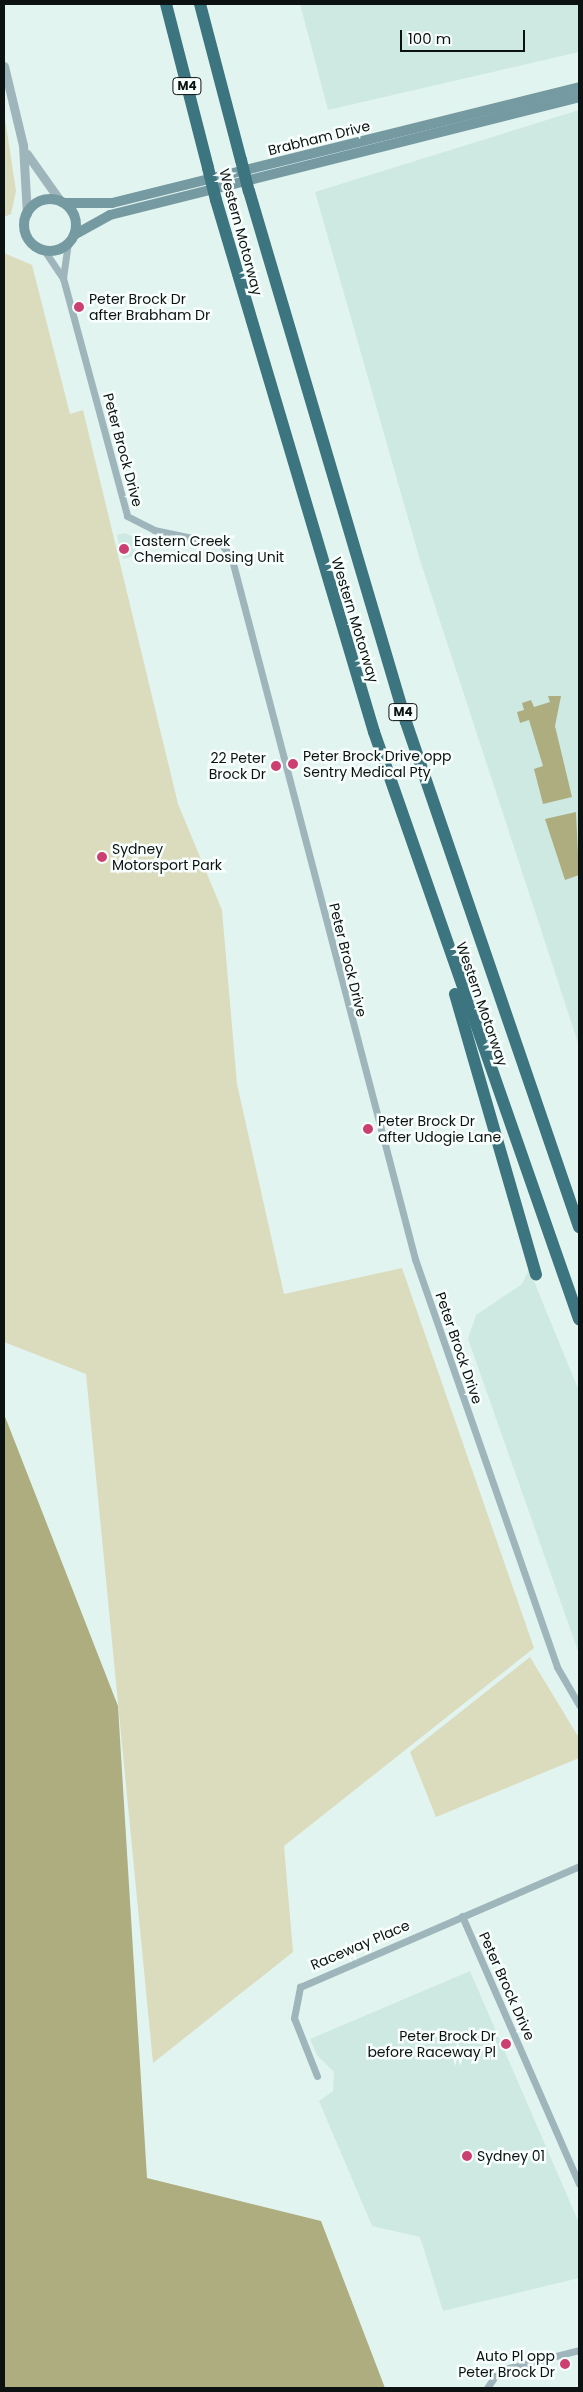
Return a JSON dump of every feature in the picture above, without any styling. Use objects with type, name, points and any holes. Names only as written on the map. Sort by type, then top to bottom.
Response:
[{"type":"highway","name":"Western Motorway","points":[[166,4],[216,200],[322,565],[442,934],[579,1319]]},
{"type":"highway","name":"Western Motorway","points":[[200,4],[240,160],[401,704],[579,1227]]},
{"type":"highway","points":[[442,934],[461,1018],[536,1275]]},
{"type":"main road","name":"Brabham Drive","points":[[63,202],[112,204],[579,87]]},
{"type":"main road","name":"Brabham Drive","points":[[74,235],[115,214],[579,97]]},
{"type":"main road","points":[[42,201],[63,202],[76,220],[74,235],[68,244],[44,250],[28,236],[27,214],[42,201]]},
{"type":"street","points":[[4,66],[22,145],[27,214]]},
{"type":"street","points":[[22,145],[41,179],[63,202]]},
{"type":"street","name":"Peter Brock Drive","points":[[62,278],[68,244]]},
{"type":"street","name":"Peter Brock Drive","points":[[44,250],[62,278],[128,516],[154,530],[221,544],[231,556],[415,1259],[557,1667],[579,1705]]},
{"type":"street","points":[[462,1916],[579,1866]]},
{"type":"street","name":"Peter Brock Drive","points":[[462,1916],[579,2184]]},
{"type":"street","name":"Raceway Place","points":[[317,2076],[294,2018],[300,1987],[462,1916]]},
{"type":"street","points":[[487,2388],[495,2376],[509,2368],[579,2350]]},
{"type":"shaded area","points":[[300,4],[579,4],[579,52],[328,110]]},
{"type":"shaded area","points":[[579,110],[579,1046],[420,560],[315,192]]},
{"type":"shaded area","points":[[4,112],[16,191],[11,214],[4,217]]},
{"type":"shaded area","points":[[4,253],[32,265],[70,414],[83,410],[178,804],[222,910],[237,1084],[284,1294],[402,1268],[534,1648],[284,1846],[293,1952],[153,2063],[86,1374],[4,1342]]},
{"type":"shaded area","points":[[124,533],[132,536],[137,555],[123,559],[117,535]]},
{"type":"shaded area","points":[[529,1269],[579,1391],[579,1654],[468,1339],[476,1315],[522,1284]]},
{"type":"shaded area","points":[[530,1657],[579,1738],[579,1758],[436,1817],[410,1752]]},
{"type":"shaded area","points":[[470,1971],[579,2223],[579,2278],[443,2311],[420,2237],[372,2226],[319,2101],[333,2091],[334,2072],[317,2055],[310,2039]]},
{"type":"green space","points":[[548,696],[561,696],[555,726],[572,797],[543,804],[534,769],[543,766],[529,720],[520,723],[517,712],[524,710],[522,703],[531,700],[534,707],[550,702]]},
{"type":"green space","points":[[576,812],[579,875],[565,880],[545,819]]},
{"type":"green space","points":[[4,1414],[118,1706],[147,2178],[321,2221],[385,2388],[4,2388]]},
{"type":"place","name":"Peter Brock Dr after Brabham Dr","points":[[79,307]]},
{"type":"place","name":"Eastern Creek Chemical Dosing Unit","points":[[124,549]]},
{"type":"place","name":"Peter Brock Drive opp Sentry Medical Pty","points":[[293,764]]},
{"type":"place","name":"22 Peter Brock Dr","points":[[276,766]]},
{"type":"place","name":"Sydney Motorsport Park","points":[[102,857]]},
{"type":"place","name":"Peter Brock Dr after Udogie Lane","points":[[368,1129]]},
{"type":"place","name":"Peter Brock Dr before Raceway Pl","points":[[506,2044]]},
{"type":"place","name":"Sydney 01","points":[[467,2156]]},
{"type":"place","name":"Auto Pl opp Peter Brock Dr","points":[[565,2364]]}]
